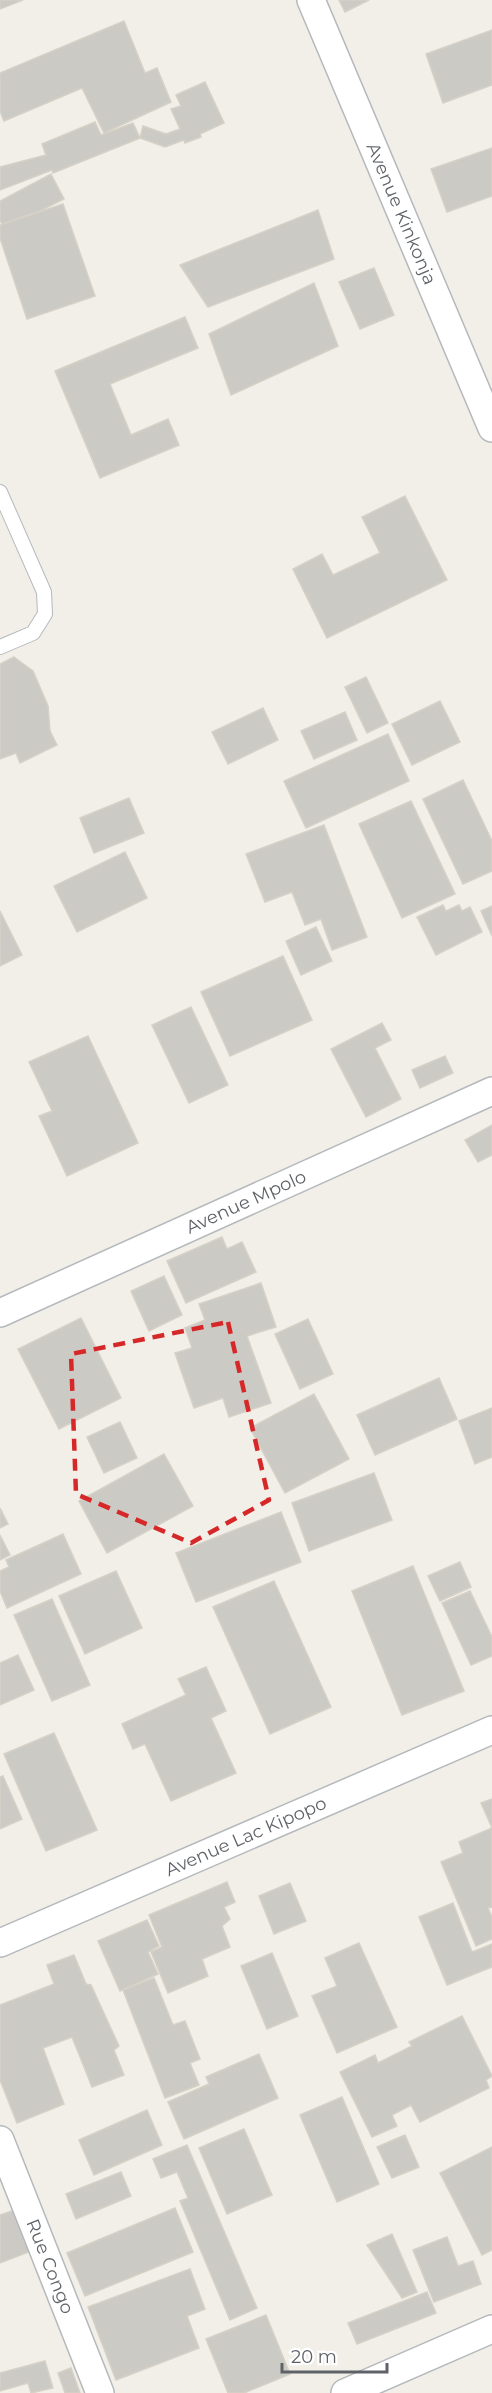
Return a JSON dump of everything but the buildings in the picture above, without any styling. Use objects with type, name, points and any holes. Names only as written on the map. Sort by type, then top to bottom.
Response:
[{"type":"street","name":"Avenue Kinkonja","points":[[311,0],[492,428]]},
{"type":"street","name":"Avenue Mpolo","points":[[0,1313],[492,1091]]},
{"type":"street","name":"Avenue Lac Kipopo","points":[[0,1943],[492,1730]]},
{"type":"street","name":"Rue Congo","points":[[0,2140],[100,2393]]},
{"type":"street","points":[[345,2393],[492,2329]]},
{"type":"lane","points":[[0,492],[44,592],[45,614],[33,633],[0,647]]},
{"type":"highlighted area","points":[[228,1322],[269,1500],[191,1543],[76,1494],[71,1354]]}]
